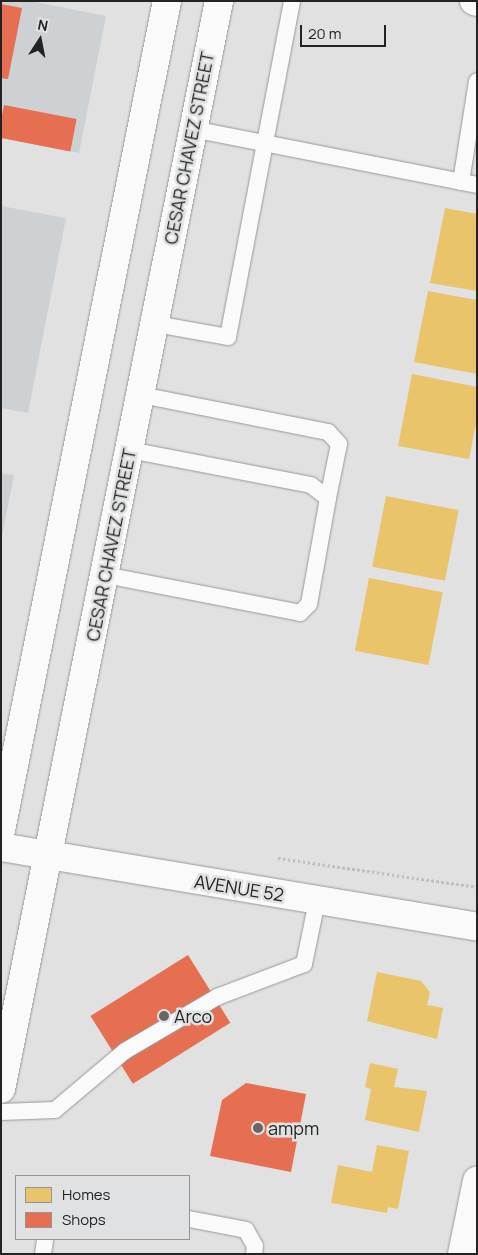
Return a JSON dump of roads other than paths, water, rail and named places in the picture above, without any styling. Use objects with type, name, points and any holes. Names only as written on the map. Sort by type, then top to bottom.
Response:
[{"type":"main road","points":[[1,830],[167,1]]},
{"type":"main road","name":"CESAR CHAVEZ STREET","points":[[1,1089],[156,324],[192,129],[219,1]]},
{"type":"main road","name":"AVENUE 52","points":[[1,847],[477,927]]},
{"type":"main road","points":[[462,1254],[477,1181]]},
{"type":"lane","points":[[156,324],[228,337],[292,1]]},
{"type":"lane","points":[[192,129],[469,183],[477,81]]},
{"type":"lane","points":[[105,576],[300,613],[309,604],[338,444],[328,432],[141,395]]},
{"type":"lane","points":[[130,450],[311,485],[328,498]]},
{"type":"lane","points":[[1,1112],[55,1110],[125,1051],[217,997],[304,964],[318,901]]},
{"type":"lane","points":[[190,1219],[246,1230],[255,1246],[254,1254]]},
{"type":"lane","points":[[42,1254],[46,1240]]},
{"type":"place","name":"Arco","points":[[164,1016]]},
{"type":"place","name":"ampm","points":[[258,1128]]}]
